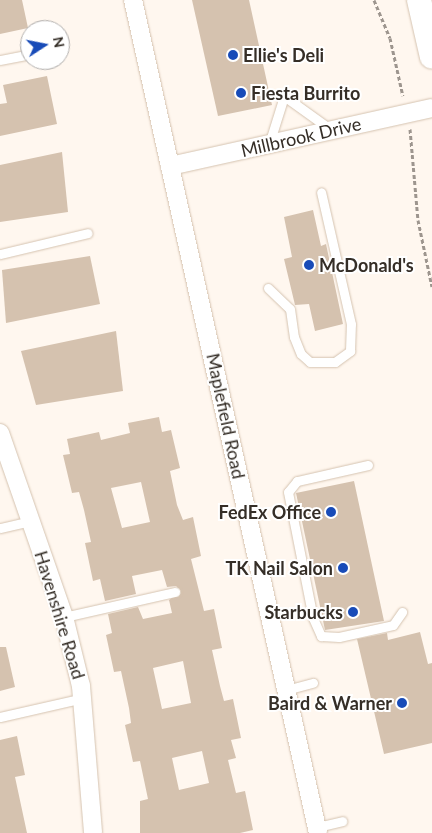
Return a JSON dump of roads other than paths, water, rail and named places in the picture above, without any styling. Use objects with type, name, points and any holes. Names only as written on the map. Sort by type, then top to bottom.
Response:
[{"type":"main road","points":[[419,0],[432,57]]},
{"type":"street","name":"Maplefield Road","points":[[133,0],[317,830]]},
{"type":"street","name":"Millbrook Drive","points":[[170,166],[432,108]]},
{"type":"street","name":"Havenshire Road","points":[[0,433],[64,617],[83,698],[93,833]]},
{"type":"lane","points":[[0,60],[20,56]]},
{"type":"lane","points":[[269,144],[284,96],[332,130]]},
{"type":"lane","points":[[268,288],[290,309],[297,346],[310,362],[336,362],[350,351],[351,324],[321,192]]},
{"type":"lane","points":[[0,254],[88,233]]},
{"type":"lane","points":[[368,465],[297,481],[288,492],[313,618],[321,636],[339,637],[392,625],[402,612]]},
{"type":"lane","points":[[0,528],[31,521]]},
{"type":"lane","points":[[64,617],[175,592]]},
{"type":"lane","points":[[286,690],[313,684]]},
{"type":"lane","points":[[0,717],[83,698]]},
{"type":"lane","points":[[317,830],[342,821]]},
{"type":"place","name":"Ellie's Deli","points":[[233,55]]},
{"type":"place","name":"Fiesta Burrito","points":[[241,93]]},
{"type":"place","name":"McDonald's","points":[[309,265]]},
{"type":"place","name":"FedEx Office","points":[[331,512]]},
{"type":"place","name":"TK Nail Salon","points":[[343,568]]},
{"type":"place","name":"Starbucks","points":[[353,612]]},
{"type":"place","name":"Baird & Warner","points":[[402,703]]}]
